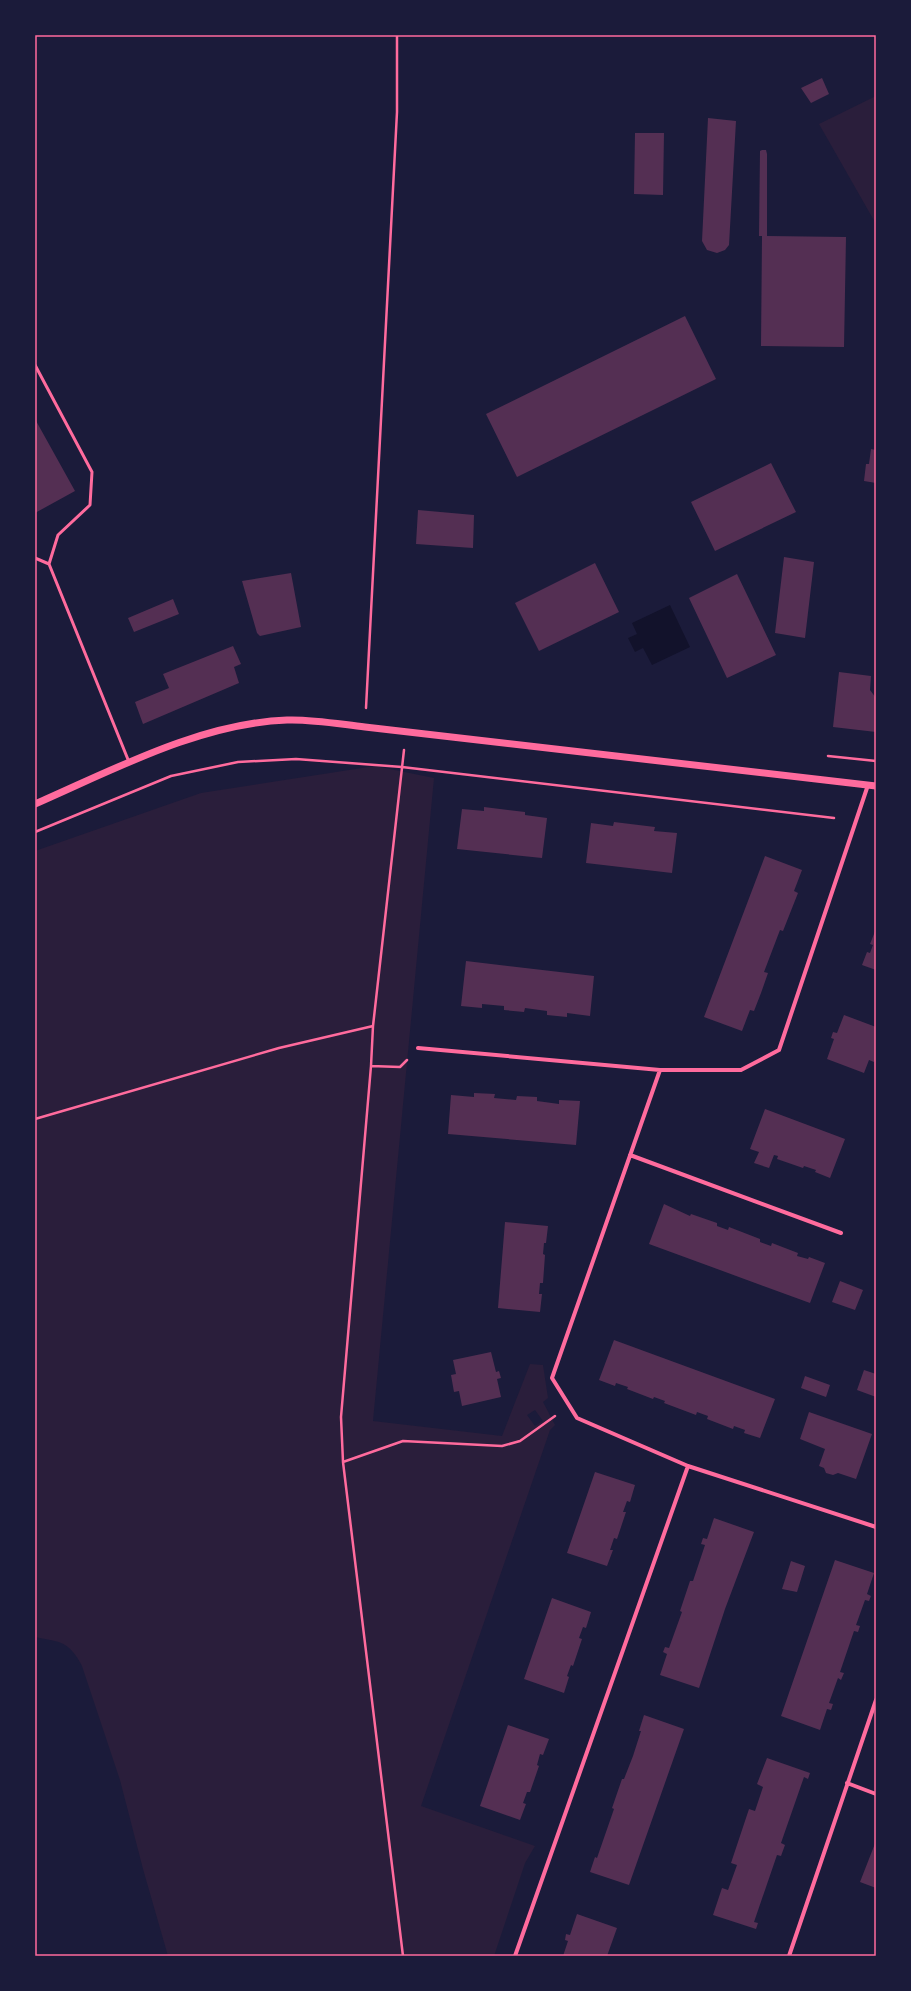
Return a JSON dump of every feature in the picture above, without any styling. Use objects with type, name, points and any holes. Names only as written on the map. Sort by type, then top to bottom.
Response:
[{"type":"street","points":[[35,804],[176,743],[219,730],[252,723],[287,719],[876,786]]},
{"type":"street","points":[[418,1048],[660,1070],[741,1070],[779,1050],[868,785]]},
{"type":"street","points":[[660,1070],[552,1378],[578,1418],[688,1466],[876,1527]]},
{"type":"street","points":[[630,1155],[842,1233]]},
{"type":"street","points":[[515,1956],[688,1466]]},
{"type":"street","points":[[789,1956],[846,1783],[876,1700]]},
{"type":"street","points":[[846,1783],[876,1794]]},
{"type":"lane","points":[[35,366],[92,472],[90,505],[58,535],[49,564],[129,764]]},
{"type":"lane","points":[[35,558],[49,564]]},
{"type":"path","points":[[365,727],[397,112],[397,35]]},
{"type":"path","points":[[403,1956],[343,1462],[340,1416],[371,1066],[373,1026],[407,732]]},
{"type":"path","points":[[828,756],[876,761]]},
{"type":"path","points":[[35,832],[171,776],[238,762],[296,760],[402,767],[834,818]]},
{"type":"path","points":[[35,1119],[279,1048],[373,1026]]},
{"type":"path","points":[[371,1066],[400,1067],[418,1048]]},
{"type":"path","points":[[343,1462],[403,1441],[502,1446],[520,1441],[570,1405]]},
{"type":"shaded area","points":[[876,96],[876,224],[819,124]]},
{"type":"shaded area","points":[[670,605],[690,647],[652,665],[643,648],[635,652],[628,638],[637,634],[632,623]]},
{"type":"shaded area","points":[[375,766],[434,778],[373,1421],[502,1436],[530,1364],[543,1365],[548,1398],[543,1402],[555,1425],[550,1430],[421,1806],[535,1846],[525,1863],[494,1956],[168,1956],[143,1869],[120,1780],[82,1666],[68,1647],[58,1642],[35,1637],[35,851],[201,793]],"holes":[[[535,1410],[543,1421],[535,1426],[527,1415]]]},
{"type":"building","points":[[822,78],[829,94],[811,103],[801,88]]},
{"type":"building","points":[[708,118],[736,121],[729,245],[725,250],[717,253],[707,250],[702,241]]},
{"type":"building","points":[[635,133],[664,133],[663,195],[634,194]]},
{"type":"building","points":[[766,150],[767,154],[767,236],[846,237],[844,347],[761,346],[762,236],[759,236],[760,151]]},
{"type":"building","points":[[685,316],[716,379],[517,477],[486,414]]},
{"type":"building","points":[[35,419],[75,491],[35,513]]},
{"type":"building","points":[[871,449],[876,450],[876,483],[864,481],[866,464],[869,464]]},
{"type":"building","points":[[771,463],[796,512],[715,551],[691,502]]},
{"type":"building","points":[[418,510],[474,515],[473,548],[416,544]]},
{"type":"building","points":[[784,557],[814,562],[805,638],[775,633]]},
{"type":"building","points":[[595,563],[619,612],[539,651],[515,603]]},
{"type":"building","points":[[291,573],[301,627],[260,636],[257,633],[242,581]]},
{"type":"building","points":[[737,574],[776,655],[727,678],[689,598]]},
{"type":"building","points":[[173,599],[179,614],[134,632],[128,618]]},
{"type":"building","points":[[233,646],[241,664],[234,667],[239,683],[143,724],[135,702],[169,688],[163,674]]},
{"type":"building","points":[[839,672],[871,676],[870,690],[876,698],[876,732],[833,727]]},
{"type":"building","points":[[484,807],[525,812],[525,815],[547,818],[542,858],[457,849],[462,809],[484,811]]},
{"type":"building","points":[[614,822],[655,827],[654,831],[677,833],[672,873],[586,863],[591,823],[613,826]]},
{"type":"building","points":[[765,856],[802,870],[794,891],[798,893],[783,931],[780,930],[764,972],[768,973],[761,993],[754,1011],[750,1010],[742,1031],[704,1017]]},
{"type":"building","points":[[876,929],[876,970],[862,965],[867,952],[870,953],[873,945],[870,944]]},
{"type":"building","points":[[466,961],[594,976],[590,1016],[567,1013],[567,1017],[547,1015],[547,1011],[525,1008],[524,1012],[504,1010],[504,1006],[482,1004],[482,1008],[461,1006]]},
{"type":"building","points":[[844,1015],[876,1027],[876,1057],[874,1062],[869,1060],[864,1073],[827,1059],[834,1039],[831,1038],[833,1032],[837,1033]]},
{"type":"building","points":[[474,1093],[495,1094],[494,1098],[516,1100],[517,1096],[537,1097],[537,1101],[559,1104],[559,1100],[580,1101],[576,1145],[448,1134],[451,1095],[474,1097]]},
{"type":"building","points":[[765,1109],[845,1139],[830,1178],[815,1172],[816,1170],[804,1166],[803,1168],[777,1159],[778,1156],[774,1155],[769,1168],[754,1163],[759,1152],[750,1149]]},
{"type":"building","points":[[664,1204],[690,1216],[691,1214],[717,1223],[717,1226],[728,1230],[729,1227],[760,1239],[760,1242],[771,1246],[772,1243],[798,1253],[797,1256],[808,1259],[809,1257],[825,1263],[810,1303],[649,1244]]},
{"type":"building","points":[[505,1222],[548,1226],[543,1254],[545,1255],[543,1283],[540,1283],[539,1294],[542,1294],[540,1312],[498,1308]]},
{"type":"building","points":[[840,1281],[863,1290],[855,1310],[832,1302]]},
{"type":"building","points":[[614,1340],[775,1399],[760,1438],[744,1433],[745,1430],[734,1426],[733,1429],[707,1419],[708,1416],[697,1412],[696,1415],[664,1403],[665,1401],[654,1397],[653,1399],[627,1389],[628,1387],[616,1383],[615,1386],[599,1380]]},
{"type":"building","points":[[491,1352],[496,1372],[499,1371],[501,1378],[497,1379],[501,1397],[462,1406],[459,1391],[454,1392],[451,1375],[456,1374],[453,1360]]},
{"type":"building","points":[[864,1370],[876,1374],[876,1397],[857,1390]]},
{"type":"building","points":[[805,1376],[830,1385],[826,1397],[801,1388]]},
{"type":"building","points":[[809,1412],[872,1434],[856,1479],[838,1473],[833,1475],[826,1473],[824,1468],[819,1466],[825,1449],[800,1439]]},
{"type":"building","points":[[595,1472],[635,1485],[630,1502],[627,1501],[623,1512],[626,1512],[617,1539],[614,1538],[610,1550],[613,1550],[607,1566],[567,1553]]},
{"type":"building","points":[[714,1518],[754,1532],[725,1609],[699,1688],[660,1675],[667,1654],[663,1652],[665,1647],[669,1648],[682,1612],[680,1611],[690,1581],[693,1581],[705,1545],[701,1544],[703,1538],[707,1539]]},
{"type":"building","points":[[835,1560],[874,1573],[867,1594],[871,1596],[869,1601],[865,1600],[856,1625],[860,1626],[858,1632],[854,1631],[840,1672],[844,1673],[841,1680],[838,1678],[829,1703],[833,1704],[831,1710],[827,1709],[820,1730],[781,1716]]},
{"type":"building","points":[[791,1561],[805,1566],[797,1592],[782,1589]]},
{"type":"building","points":[[552,1598],[591,1612],[586,1628],[583,1627],[579,1638],[582,1639],[573,1666],[571,1665],[567,1676],[569,1677],[564,1693],[524,1679]]},
{"type":"building","points":[[644,1715],[684,1729],[629,1885],[590,1872],[595,1857],[597,1858],[614,1809],[612,1808],[622,1779],[624,1779],[633,1756],[641,1731],[639,1731]]},
{"type":"building","points":[[508,1725],[549,1739],[543,1755],[540,1754],[537,1765],[539,1766],[530,1792],[527,1792],[523,1803],[526,1804],[520,1820],[480,1806]]},
{"type":"building","points":[[767,1758],[810,1773],[808,1779],[804,1777],[781,1843],[785,1845],[781,1856],[777,1855],[754,1922],[758,1923],[756,1929],[713,1915],[722,1888],[728,1890],[737,1865],[731,1863],[749,1809],[755,1811],[763,1787],[757,1784]]},
{"type":"building","points":[[876,1841],[876,1888],[860,1882]]},
{"type":"building","points":[[577,1914],[617,1928],[607,1956],[563,1956],[568,1941],[565,1940],[566,1934],[570,1935]]}]
